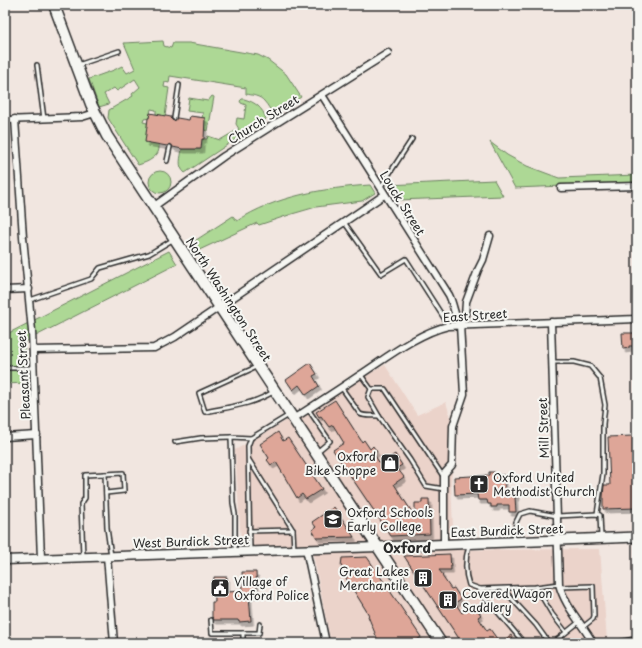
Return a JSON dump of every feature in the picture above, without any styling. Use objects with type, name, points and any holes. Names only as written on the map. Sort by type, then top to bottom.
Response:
[{"type":"main road","name":"North Washington Street","points":[[54,5],[95,113],[107,136],[441,643]]},
{"type":"main road","name":"East Burdick Street","points":[[378,546],[637,537]]},
{"type":"street","name":"Church Street","points":[[153,207],[224,156],[388,53]]},
{"type":"street","name":"Louck Street","points":[[322,95],[384,195],[449,295],[453,303],[456,320],[460,325]]},
{"type":"street","points":[[5,120],[82,117],[95,113]]},
{"type":"street","name":"Pleasant Street","points":[[15,119],[33,350],[41,558]]},
{"type":"street","points":[[561,188],[637,186]]},
{"type":"street","points":[[33,350],[154,348],[175,337],[384,195]]},
{"type":"street","points":[[444,544],[444,474],[452,465],[453,426],[464,394],[460,325],[464,315],[466,302],[483,260],[490,236]]},
{"type":"street","points":[[5,290],[29,289]]},
{"type":"street","name":"East Street","points":[[292,417],[308,409],[425,334],[438,328],[460,325],[637,319]]},
{"type":"street","name":"Mill Street","points":[[551,322],[557,540],[560,586],[562,596],[593,643]]},
{"type":"street","points":[[5,437],[37,435]]},
{"type":"street","name":"West Burdick Street","points":[[5,560],[378,546]]},
{"type":"street","points":[[306,549],[326,643]]},
{"type":"street","points":[[109,556],[114,643]]},
{"type":"street","points":[[622,643],[637,640]]},
{"type":"lane","points":[[75,62],[119,51]]},
{"type":"lane","points":[[38,65],[44,119]]},
{"type":"lane","points":[[174,118],[179,85]]},
{"type":"lane","points":[[380,188],[412,139]]},
{"type":"lane","points":[[166,161],[170,147]]},
{"type":"lane","points":[[344,222],[381,274],[406,259],[449,326]]},
{"type":"lane","points":[[30,300],[91,279],[100,268],[149,254],[174,239]]},
{"type":"lane","points":[[552,362],[574,362],[590,366],[600,378],[605,405],[603,424],[603,474],[597,514]]},
{"type":"lane","points":[[258,366],[250,371],[199,392],[205,412],[260,400],[275,391]]},
{"type":"lane","points":[[5,368],[34,368]]},
{"type":"lane","points":[[361,375],[371,389]]},
{"type":"lane","points":[[341,387],[360,414],[365,416],[379,416]]},
{"type":"lane","points":[[371,389],[385,389],[444,478]]},
{"type":"lane","points":[[371,389],[368,397],[426,486],[444,489]]},
{"type":"lane","points":[[308,409],[330,441],[316,453]]},
{"type":"lane","points":[[175,442],[201,438],[251,438],[292,417]]},
{"type":"lane","points":[[231,437],[232,503],[235,514],[235,552]]},
{"type":"lane","points":[[250,551],[248,446],[251,438]]},
{"type":"lane","points":[[248,458],[293,530],[294,550]]},
{"type":"lane","points":[[83,557],[81,504],[85,498],[85,475],[123,473],[124,491],[106,493]]},
{"type":"lane","points":[[105,474],[109,556]]},
{"type":"lane","points":[[513,542],[516,522],[520,514],[530,511],[557,516],[600,515],[601,539]]},
{"type":"lane","points":[[249,531],[293,530]]},
{"type":"lane","points":[[470,543],[466,558],[467,578],[469,585],[480,589],[593,586],[593,619],[566,632],[553,643]]},
{"type":"lane","points":[[536,587],[552,614],[566,632]]},
{"type":"lane","points":[[480,589],[485,599],[524,643]]},
{"type":"lane","points":[[503,589],[528,615],[549,643]]},
{"type":"lane","points":[[211,620],[212,634],[259,633],[260,624]]},
{"type":"lane","points":[[242,633],[243,643]]},
{"type":"shaded area","points":[[385,365],[417,415],[446,402],[455,434],[451,483],[454,550],[600,549],[607,641],[584,642],[585,643],[331,643],[313,554],[242,557],[235,450]]},
{"type":"green space","points":[[163,41],[164,46],[171,48],[173,43],[189,43],[258,55],[268,60],[286,74],[301,97],[275,114],[260,98],[246,94],[246,88],[170,76],[169,83],[165,82],[164,87],[169,88],[165,116],[156,114],[156,110],[151,109],[149,118],[144,119],[143,122],[147,123],[158,140],[159,150],[151,159],[138,165],[108,118],[109,110],[133,96],[132,94],[140,87],[135,79],[117,91],[114,88],[104,94],[109,104],[99,107],[89,79],[122,66],[127,73],[135,69],[124,43]]},
{"type":"green space","points":[[212,96],[214,97],[208,131],[204,130],[205,118],[202,118],[203,113],[187,111],[189,98],[208,101]]},
{"type":"green space","points":[[244,99],[258,106],[266,119],[185,173],[180,165],[182,149],[200,149],[202,139],[207,139],[208,136],[220,140],[239,129],[236,124],[237,118],[244,119],[246,105],[240,101]]},
{"type":"green space","points":[[490,142],[507,155],[527,166],[559,178],[637,175],[637,183],[515,188]]},
{"type":"green space","points":[[160,171],[168,174],[171,182],[168,190],[160,193],[152,190],[149,182],[152,174]]},
{"type":"green space","points":[[494,180],[503,196],[398,200],[388,185]]},
{"type":"green space","points":[[370,185],[375,193],[362,201],[316,207],[259,225],[257,223],[195,252],[190,244],[233,216],[237,221],[252,212],[284,199],[336,188]]},
{"type":"green space","points":[[169,251],[177,264],[24,342],[26,383],[5,384],[5,335]]},
{"type":"building","points":[[150,113],[171,117],[174,121],[177,118],[189,120],[190,116],[205,118],[204,139],[202,139],[201,149],[182,149],[173,147],[170,144],[167,146],[145,142]]},
{"type":"building","points":[[622,333],[637,333],[637,346],[629,346],[629,348],[623,349]]},
{"type":"building","points":[[310,363],[317,374],[313,376],[319,386],[306,395],[299,385],[293,390],[286,380]]},
{"type":"building","points":[[335,400],[362,442],[364,440],[370,449],[373,446],[377,452],[374,454],[380,464],[395,454],[402,465],[397,468],[404,477],[394,484],[415,517],[415,503],[422,503],[422,499],[429,499],[430,534],[391,536],[333,450],[344,443],[333,425],[329,427],[316,412]]},
{"type":"building","points":[[278,432],[283,441],[288,438],[322,489],[306,499],[302,494],[297,498],[276,462],[271,465],[267,460],[269,458],[260,444]]},
{"type":"building","points":[[632,436],[635,439],[637,508],[603,509],[604,485],[610,485],[608,437]]},
{"type":"building","name":"Oxford United Methodist Church","points":[[489,472],[495,472],[495,475],[504,475],[505,489],[517,489],[517,497],[515,497],[516,512],[509,512],[509,505],[497,505],[497,507],[491,507],[491,504],[488,504],[487,500],[478,500],[477,494],[455,495],[454,477],[489,475]]},
{"type":"building","points":[[334,507],[354,537],[317,538],[312,530],[316,527],[312,522]]},
{"type":"building","points":[[450,554],[451,570],[439,570],[451,589],[454,588],[461,599],[455,603],[462,613],[474,605],[481,615],[478,617],[487,631],[490,629],[500,643],[462,643],[404,556]]},
{"type":"building","points":[[367,557],[421,637],[413,643],[379,643],[368,616],[369,615],[346,578],[348,576],[341,566],[342,558]]},
{"type":"building","points":[[242,572],[256,572],[257,594],[249,595],[251,621],[239,622],[238,620],[214,620],[212,617],[212,602],[215,602],[214,577],[227,577],[227,592],[243,591]]},
{"type":"building","points":[[511,635],[516,643],[500,643]]},
{"type":"place","name":"Oxford Bike Shoppe","points":[[390,463]]},
{"type":"place","name":"Oxford United Methodist Church","points":[[479,484]]},
{"type":"place","name":"Oxford Schools Early College","points":[[333,519]]},
{"type":"place","name":"Great Lakes Merchantile","points":[[423,578]]},
{"type":"place","name":"Village of Oxford Police","points":[[220,588]]},
{"type":"place","name":"Covered Wagon Saddlery","points":[[448,600]]},
{"type":"district","name":"Oxford","points":[[407,547]]}]
